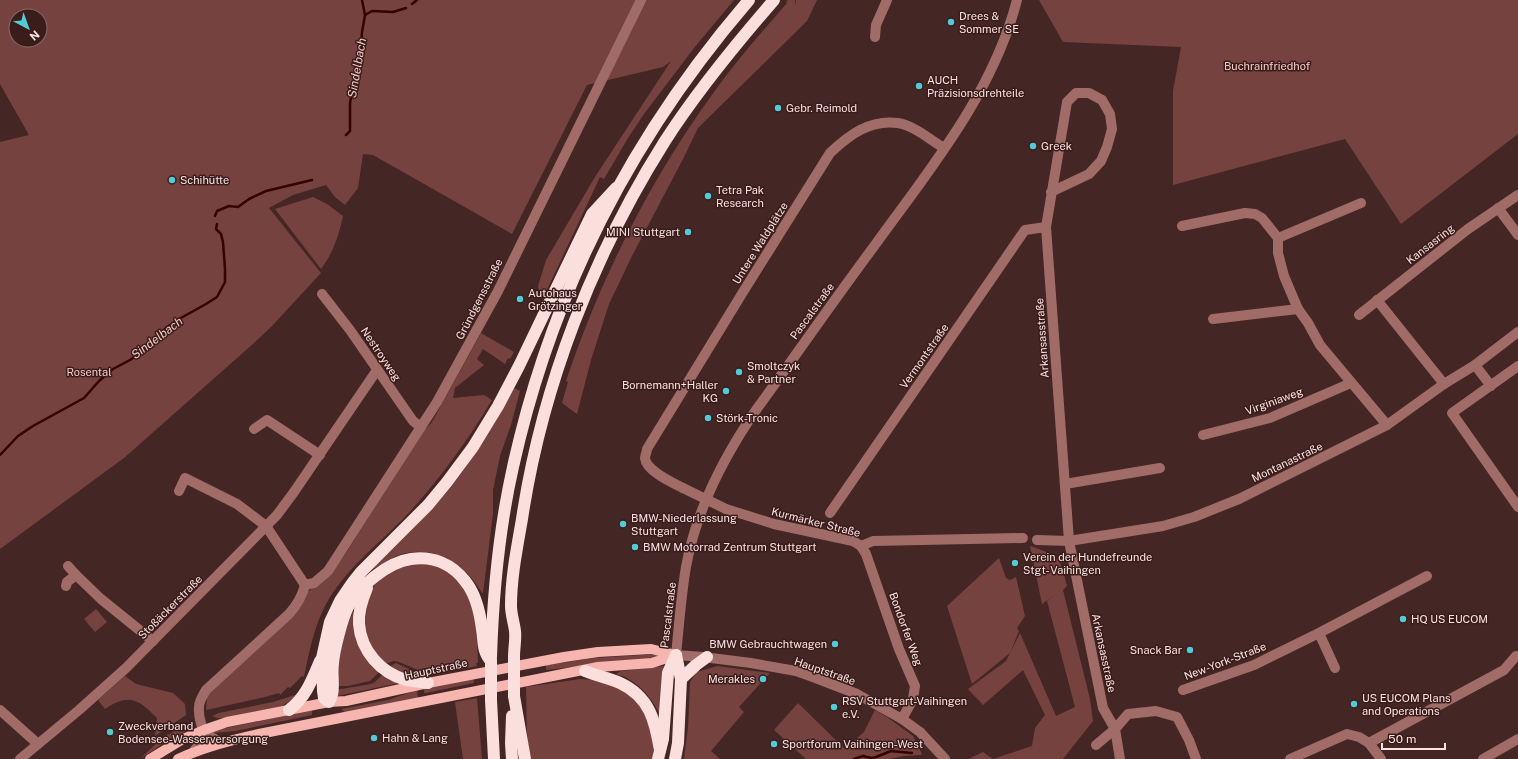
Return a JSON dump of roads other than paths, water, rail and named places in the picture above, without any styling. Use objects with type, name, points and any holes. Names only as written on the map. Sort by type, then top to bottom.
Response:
[{"type":"highway","points":[[494,759],[490,700],[493,610],[497,564],[513,467],[536,377],[556,318],[583,254],[616,188],[675,94],[702,56],[749,0]]},
{"type":"highway","points":[[512,759],[510,743],[514,696],[515,633],[511,607],[516,557],[526,490],[552,388],[572,327],[609,242],[633,196],[666,141],[734,46],[774,0]]},
{"type":"highway","points":[[288,710],[298,703],[309,688],[322,658],[330,622],[340,601],[353,582],[365,568],[406,528],[447,482],[473,447],[510,384],[592,214],[616,188]]},
{"type":"highway","points":[[322,658],[324,698],[329,702],[332,696],[332,664],[334,652],[348,608],[361,590],[370,581],[392,565],[409,559],[428,559],[438,561],[452,567],[472,590],[478,608],[485,654],[491,661]]},
{"type":"highway","points":[[370,581],[360,605],[359,624],[363,643],[370,656],[384,669],[396,676],[406,680],[425,683]]},
{"type":"highway","points":[[675,759],[678,743],[681,679],[676,655]]},
{"type":"highway","points":[[659,754],[664,727],[668,673],[676,655]]},
{"type":"highway","points":[[681,679],[706,657]]},
{"type":"highway","points":[[585,671],[621,684],[639,696],[654,718],[659,754]]},
{"type":"highway","points":[[514,696],[525,759]]},
{"type":"main road","name":"Hauptstraße","points":[[150,759],[183,738],[204,730],[228,722],[288,710],[329,702],[346,701],[425,683],[537,661],[598,652],[651,649],[676,655]]},
{"type":"main road","name":"Hauptstraße","points":[[178,759],[194,751],[222,743],[334,719],[426,702],[539,678],[598,668],[652,663],[676,655]]},
{"type":"main road","points":[[537,661],[543,666],[544,670],[543,674],[539,678]]},
{"type":"main road","points":[[425,683],[420,694],[426,702]]},
{"type":"main road","points":[[329,702],[334,719]]},
{"type":"main road","points":[[168,748],[173,750],[175,755],[174,759]]},
{"type":"street","name":"Gründgensstraße","points":[[305,585],[314,583],[328,571],[437,402],[498,291],[641,0]]},
{"type":"street","points":[[875,37],[876,25],[887,0]]},
{"type":"street","name":"Pascalstraße","points":[[676,655],[686,566],[695,530],[706,500],[731,448],[756,410],[969,112],[988,78],[1006,36],[1017,0]]},
{"type":"street","name":"Arkansasstraße","points":[[1051,192],[1089,174],[1101,161],[1107,147],[1112,129],[1110,114],[1102,100],[1089,93],[1076,93],[1067,102],[1051,192],[1046,227],[1069,541],[1103,708],[1115,729]]},
{"type":"street","name":"Untere Waldplätze","points":[[645,458],[652,442],[830,153],[845,140],[864,127],[878,124],[899,123],[916,130],[944,148]]},
{"type":"street","name":"Kansasring","points":[[1358,315],[1468,229],[1518,195]]},
{"type":"street","points":[[1278,238],[1361,202]]},
{"type":"street","points":[[1498,208],[1518,235]]},
{"type":"street","points":[[1182,226],[1245,213],[1255,214],[1262,218],[1278,238],[1278,253],[1284,276],[1298,309],[1308,323],[1320,345],[1351,384],[1387,425]]},
{"type":"street","name":"Vermontstraße","points":[[830,513],[1025,230],[1046,227]]},
{"type":"street","name":"Nestroyweg","points":[[322,294],[350,330],[413,421],[421,427]]},
{"type":"street","points":[[1377,300],[1444,384]]},
{"type":"street","points":[[1213,320],[1298,309]]},
{"type":"street","name":"Montanastraße","points":[[1038,540],[1069,541],[1163,526],[1216,509],[1279,480],[1387,425],[1444,384],[1475,365],[1518,332]]},
{"type":"street","points":[[1475,365],[1491,386]]},
{"type":"street","points":[[1518,366],[1452,413],[1518,507]]},
{"type":"street","name":"Stoßäckerstraße","points":[[20,759],[85,705],[126,668],[277,515],[320,455],[377,370]]},
{"type":"street","name":"Virginiaweg","points":[[1203,435],[1270,418],[1351,384]]},
{"type":"street","points":[[254,430],[267,420],[320,455]]},
{"type":"street","name":"Kurmärker Straße","points":[[645,458],[646,462],[655,472],[683,488],[726,509],[774,524],[853,541],[861,546],[873,541],[1023,538]]},
{"type":"street","points":[[1065,484],[1160,468]]},
{"type":"street","points":[[179,491],[186,478],[237,504],[266,526],[305,585],[296,606],[289,614],[206,690],[199,705],[198,711],[204,730],[209,736],[222,743]]},
{"type":"street","name":"Bondorfer Weg","points":[[861,546],[866,554],[899,649],[915,686],[913,699],[902,719]]},
{"type":"street","points":[[68,566],[101,600],[153,641]]},
{"type":"street","points":[[66,586],[67,582],[76,575]]},
{"type":"street","name":"New-York-Straße","points":[[1183,690],[1254,665],[1319,633],[1427,576]]},
{"type":"street","points":[[1319,633],[1334,668]]},
{"type":"street","name":"Hauptstraße","points":[[676,655],[706,657],[796,671],[857,694],[902,719],[920,732],[945,759]]},
{"type":"street","points":[[1369,743],[1504,670],[1516,656],[1518,656]]},
{"type":"street","points":[[0,710],[38,744]]},
{"type":"street","points":[[1096,745],[1115,729],[1128,714],[1156,710],[1177,717],[1189,740],[1196,759]]},
{"type":"street","points":[[1115,729],[1120,759]]},
{"type":"street","points":[[194,751],[203,738],[204,730]]},
{"type":"street","points":[[1290,759],[1347,734],[1359,737],[1369,743],[1380,759]]},
{"type":"street","points":[[1483,759],[1518,739]]},
{"type":"waterway","name":"Sindelbach","points":[[346,135],[350,131],[350,103],[356,71],[360,60],[365,15],[362,0]]},
{"type":"waterway","points":[[412,4],[417,0]]},
{"type":"waterway","points":[[365,15],[372,11],[393,12],[406,8]]},
{"type":"waterway","name":"Sindelbach","points":[[215,216],[217,211],[229,206],[238,207],[249,199],[266,191],[312,180]]},
{"type":"waterway","name":"Sindelbach","points":[[0,455],[18,436],[84,398],[99,381],[113,369],[130,360],[144,350],[167,327],[217,297],[225,282],[223,242],[221,234],[216,229],[217,224]]},
{"type":"waterway","points":[[854,759],[863,756],[871,758],[876,757],[891,751],[912,753]]},
{"type":"place","name":"Drees & Sommer SE","points":[[951,22]]},
{"type":"place","name":"AUCH Präzisionsdrehteile","points":[[919,86]]},
{"type":"place","name":"Gebr. Reimold","points":[[778,108]]},
{"type":"place","name":"Greek","points":[[1033,146]]},
{"type":"place","name":"Schihütte","points":[[172,180]]},
{"type":"place","name":"Tetra Pak Research","points":[[708,196]]},
{"type":"place","name":"MINI Stuttgart","points":[[688,232]]},
{"type":"place","name":"Autohaus Grötzinger","points":[[520,299]]},
{"type":"place","name":"Smoltczyk & Partner","points":[[739,372]]},
{"type":"place","name":"Bornemann+Haller KG","points":[[726,391]]},
{"type":"place","name":"Störk-Tronic","points":[[708,418]]},
{"type":"place","name":"BMW-Niederlassung Stuttgart","points":[[623,524]]},
{"type":"place","name":"BMW Motorrad Zentrum Stuttgart","points":[[635,547]]},
{"type":"place","name":"Verein der Hundefreunde Stgt- Vaihingen","points":[[1015,563]]},
{"type":"place","name":"HQ US EUCOM","points":[[1403,619]]},
{"type":"place","name":"BMW Gebrauchtwagen","points":[[835,644]]},
{"type":"place","name":"Snack Bar","points":[[1190,650]]},
{"type":"place","name":"Merakles","points":[[763,679]]},
{"type":"place","name":"US EUCOM Plans and Operations","points":[[1354,704]]},
{"type":"place","name":"RSV Stuttgart-Vaihingen e.V.","points":[[834,707]]},
{"type":"place","name":"Zweckverband Bodensee-Wasserversorgung","points":[[110,732]]},
{"type":"place","name":"Hahn & Lang","points":[[374,738]]},
{"type":"place","name":"Sportforum Vaihingen-West","points":[[774,744]]},
{"type":"park label","name":"Buchrainfriedhof","points":[[1267,66]]},
{"type":"park label","name":"Rosental","points":[[89,372]]}]
